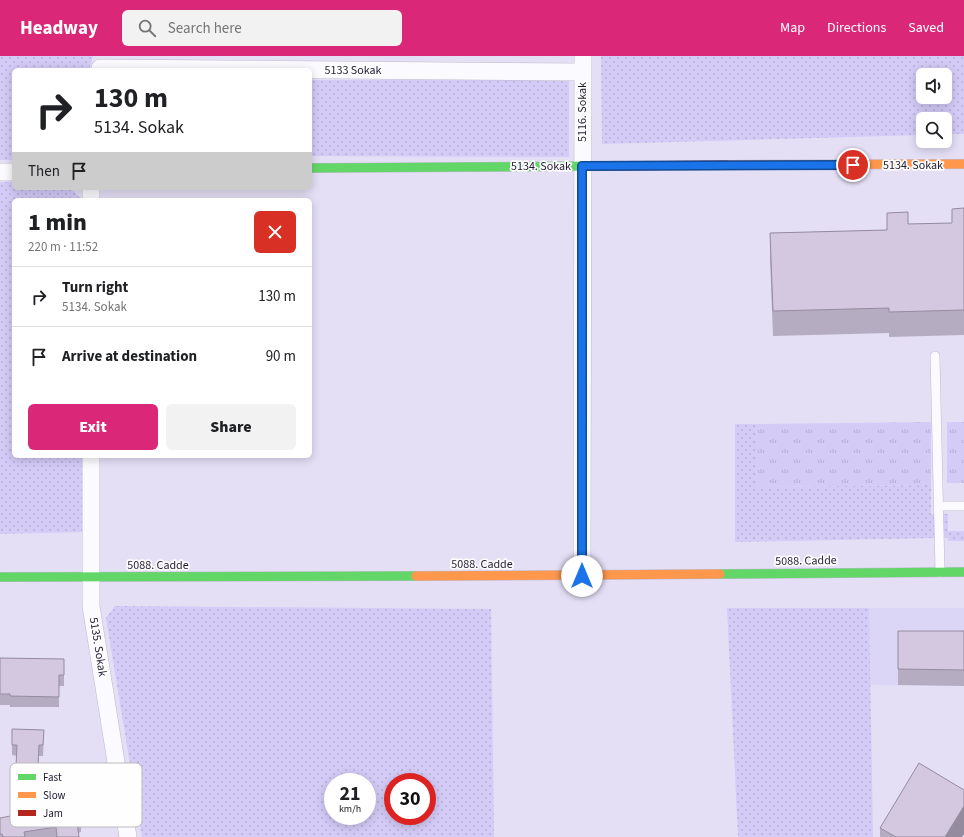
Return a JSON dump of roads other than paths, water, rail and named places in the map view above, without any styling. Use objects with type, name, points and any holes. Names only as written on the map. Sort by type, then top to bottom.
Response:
[{"type":"street","name":"5133 Sokak","points":[[101,65],[582,64]]},
{"type":"street","name":"5116. Sokak","points":[[582,64],[582,576]]},
{"type":"street","name":"5134. Sokak","points":[[312,168],[964,164]]},
{"type":"street","points":[[0,172],[12,172]]},
{"type":"street","name":"5135. Sokak","points":[[91,458],[91,606],[116,763]]},
{"type":"street","name":"5088. Cadde","points":[[0,577],[582,576],[964,572]]},
{"type":"street","name":"5135. Sokak","points":[[126,827],[128,837]]},
{"type":"lane","points":[[935,356],[940,572]]},
{"type":"lane","points":[[939,506],[964,506]]}]
